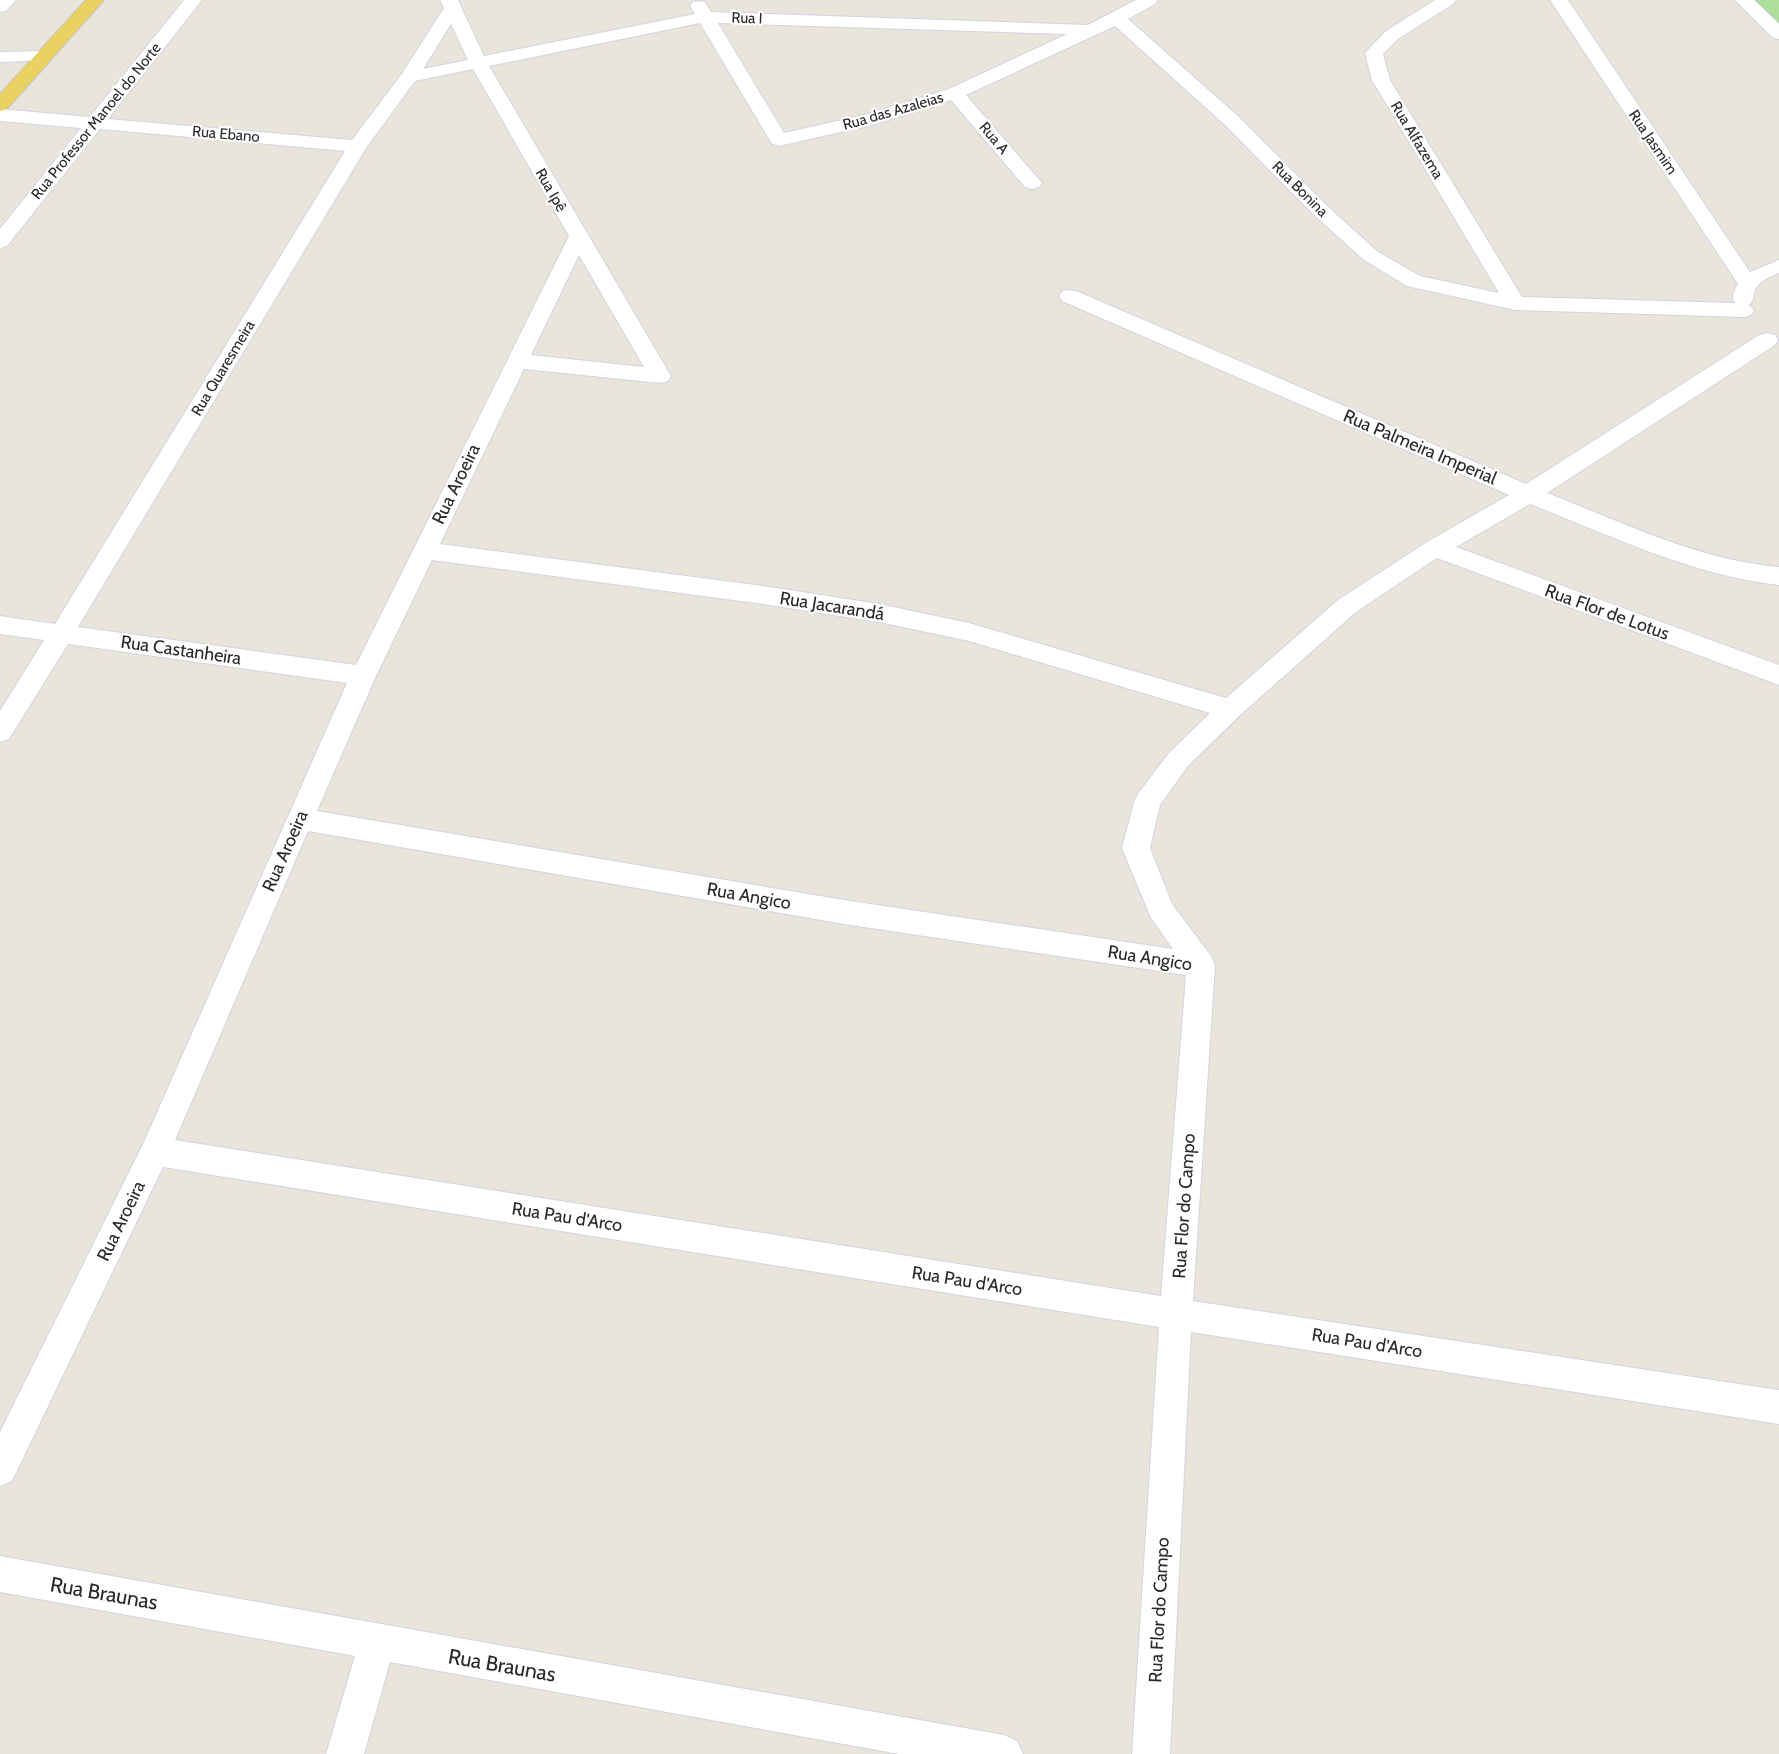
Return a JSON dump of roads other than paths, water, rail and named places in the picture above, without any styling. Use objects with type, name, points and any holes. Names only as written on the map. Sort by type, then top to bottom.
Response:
[{"type":"main road","points":[[0,105],[95,0]]},
{"type":"street","points":[[0,7],[7,0]]},
{"type":"street","name":"Rua Professor Manoel do Norte","points":[[0,242],[193,0]]},
{"type":"street","name":"Rua das Azaleias","points":[[695,0],[779,140],[869,120],[955,93],[1092,30],[1149,0]]},
{"type":"street","name":"Rua Alfazema","points":[[1447,0],[1392,35],[1374,53],[1381,80],[1515,302]]},
{"type":"street","name":"Rua Jasmim","points":[[1559,0],[1748,284]]},
{"type":"street","points":[[1744,0],[1779,34]]},
{"type":"street","name":"Rua Ipê","points":[[451,4],[478,63],[660,376],[517,360]]},
{"type":"street","name":"Rua Quaresmeira","points":[[0,732],[357,146],[409,77],[451,4]]},
{"type":"street","name":"Rua I","points":[[409,77],[706,17],[1092,30]]},
{"type":"street","name":"Rua Bonina","points":[[1117,18],[1231,120],[1318,209],[1371,256],[1414,281],[1515,302],[1744,310]]},
{"type":"street","points":[[0,57],[44,56]]},
{"type":"street","name":"Rua A","points":[[955,93],[1032,183]]},
{"type":"street","name":"Rua Ebano","points":[[0,116],[95,122],[357,146]]},
{"type":"street","name":"Rua Aroeira","points":[[0,1469],[155,1151],[299,818],[363,676],[578,237]]},
{"type":"street","points":[[1201,965],[1161,910],[1136,848],[1147,802],[1178,760],[1230,709],[1347,606],[1435,548],[1528,494],[1773,344],[1752,325],[1744,310],[1742,296],[1748,284],[1762,272],[1779,266]]},
{"type":"street","name":"Rua Palmeira Imperial","points":[[1069,296],[1528,494],[1667,549],[1748,572],[1779,576]]},
{"type":"street","name":"Rua Flor de Lotus","points":[[1435,548],[1779,676]]},
{"type":"street","name":"Rua Jacarandá","points":[[424,550],[879,612],[969,632],[1230,709]]},
{"type":"street","name":"Rua Castanheira","points":[[0,625],[363,676]]},
{"type":"street","name":"Rua Angico","points":[[299,818],[844,912],[1201,965]]},
{"type":"street","name":"Rua Flor do Campo","points":[[1151,1754],[1176,1314],[1201,965]]},
{"type":"street","name":"Rua Pau d'Arco","points":[[155,1151],[1176,1314],[1779,1407]]},
{"type":"street","name":"Rua Braunas","points":[[0,1574],[1004,1754]]},
{"type":"street","points":[[345,1754],[377,1643]]}]
